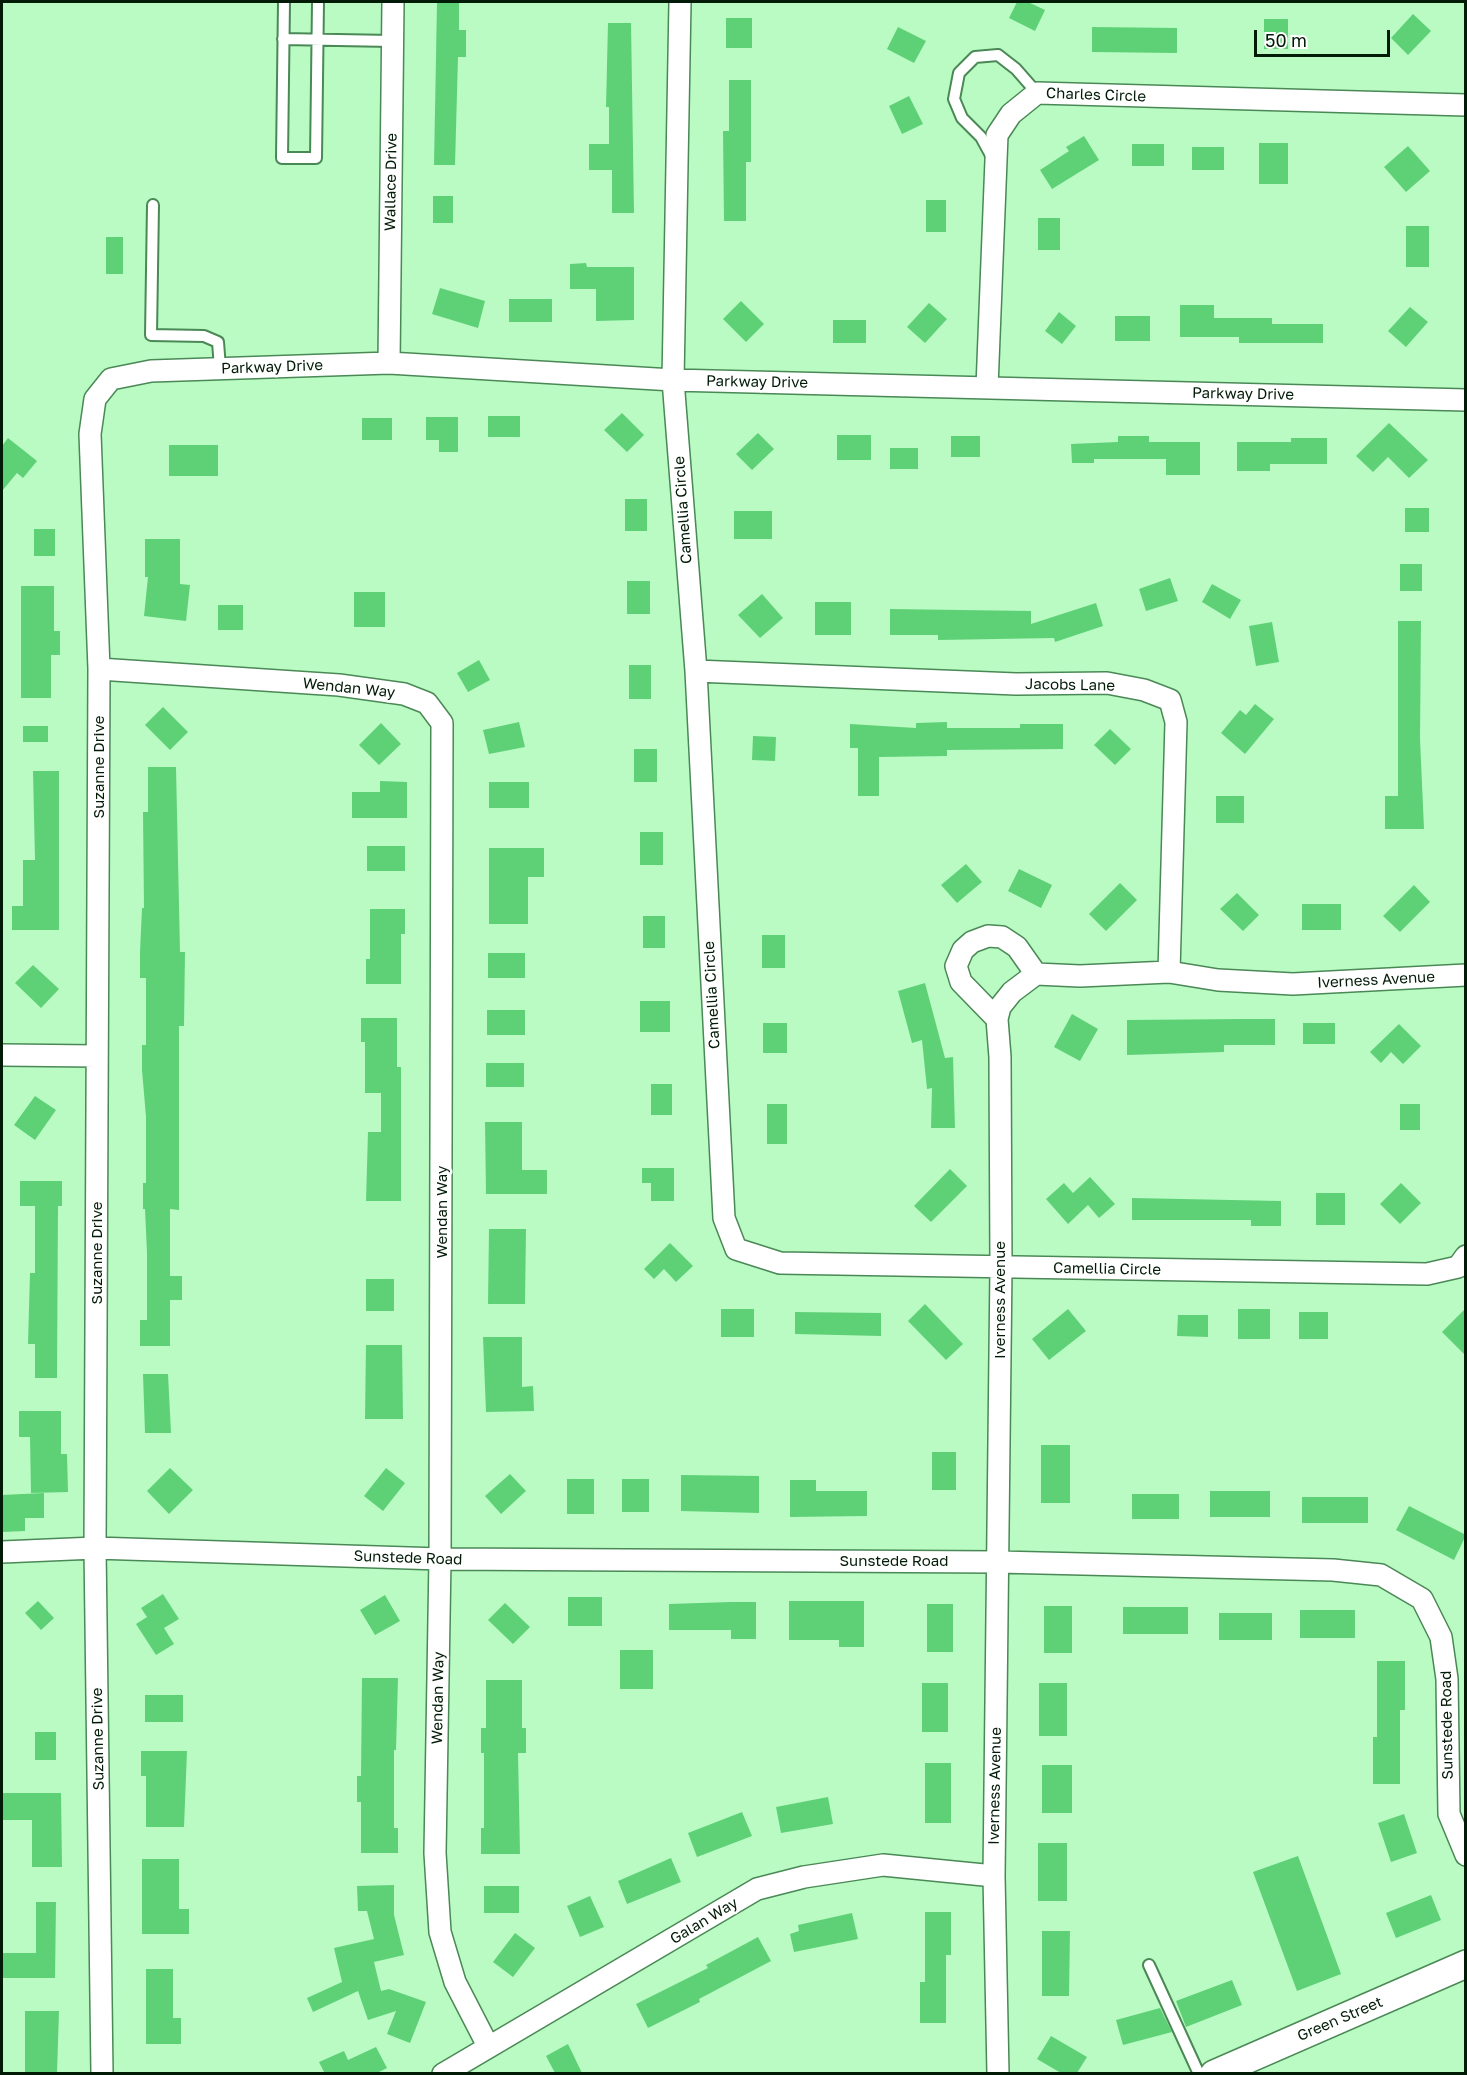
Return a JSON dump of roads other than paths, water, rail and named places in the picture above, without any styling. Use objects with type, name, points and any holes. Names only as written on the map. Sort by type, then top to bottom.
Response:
[{"type":"street","name":"Wallace Drive","points":[[389,363],[393,2]]},
{"type":"street","name":"Camellia Circle","points":[[680,2],[673,380],[696,671],[724,1218],[736,1249],[780,1263],[1427,1274],[1458,1267],[1466,1256]]},
{"type":"street","name":"Charles Circle","points":[[987,387],[997,135],[1011,114],[1037,93],[1466,105]]},
{"type":"street","name":"Parkway Drive","points":[[90,434],[94,399],[111,379],[151,371],[389,363],[673,380],[1466,400]]},
{"type":"street","name":"Suzanne Drive","points":[[90,434],[99,669],[95,1548],[102,2073]]},
{"type":"street","name":"Wendan Way","points":[[99,669],[339,685],[404,694],[427,703],[442,723],[441,1559],[435,1853],[441,1932],[455,1982],[488,2046]]},
{"type":"street","name":"Jacobs Lane","points":[[696,671],[1016,684],[1107,683],[1144,690],[1170,700],[1176,722],[1169,972]]},
{"type":"street","points":[[988,936],[1002,937],[1017,946],[1036,974],[1012,992],[1000,1007],[997,1019],[961,982],[956,966],[963,950],[972,942],[988,936]]},
{"type":"street","name":"Iverness Avenue","points":[[1036,974],[1080,976],[1169,972],[1218,980],[1293,984],[1466,975]]},
{"type":"street","name":"Iverness Avenue","points":[[997,1019],[1000,1057],[1001,1267],[994,1876],[998,2073]]},
{"type":"street","points":[[2,1055],[97,1056]]},
{"type":"street","name":"Sunstede Road","points":[[2,1552],[95,1548],[441,1559],[999,1562],[1333,1570],[1381,1575],[1422,1599],[1441,1637],[1447,1679],[1449,1814],[1466,1855]]},
{"type":"street","name":"Galan Way","points":[[443,2073],[757,1889],[804,1877],[883,1865],[994,1876]]},
{"type":"street","name":"Green Street","points":[[1214,2073],[1466,1964]]},
{"type":"lane","points":[[284,2],[282,158],[316,158],[318,2]]},
{"type":"lane","points":[[283,39],[392,41]]},
{"type":"lane","points":[[995,162],[981,137],[962,118],[954,99],[959,73],[975,57],[998,55],[1016,69],[1037,93]]},
{"type":"lane","points":[[153,205],[151,335],[204,336],[218,342],[220,368]]},
{"type":"lane","points":[[1149,1965],[1199,2073]]}]
